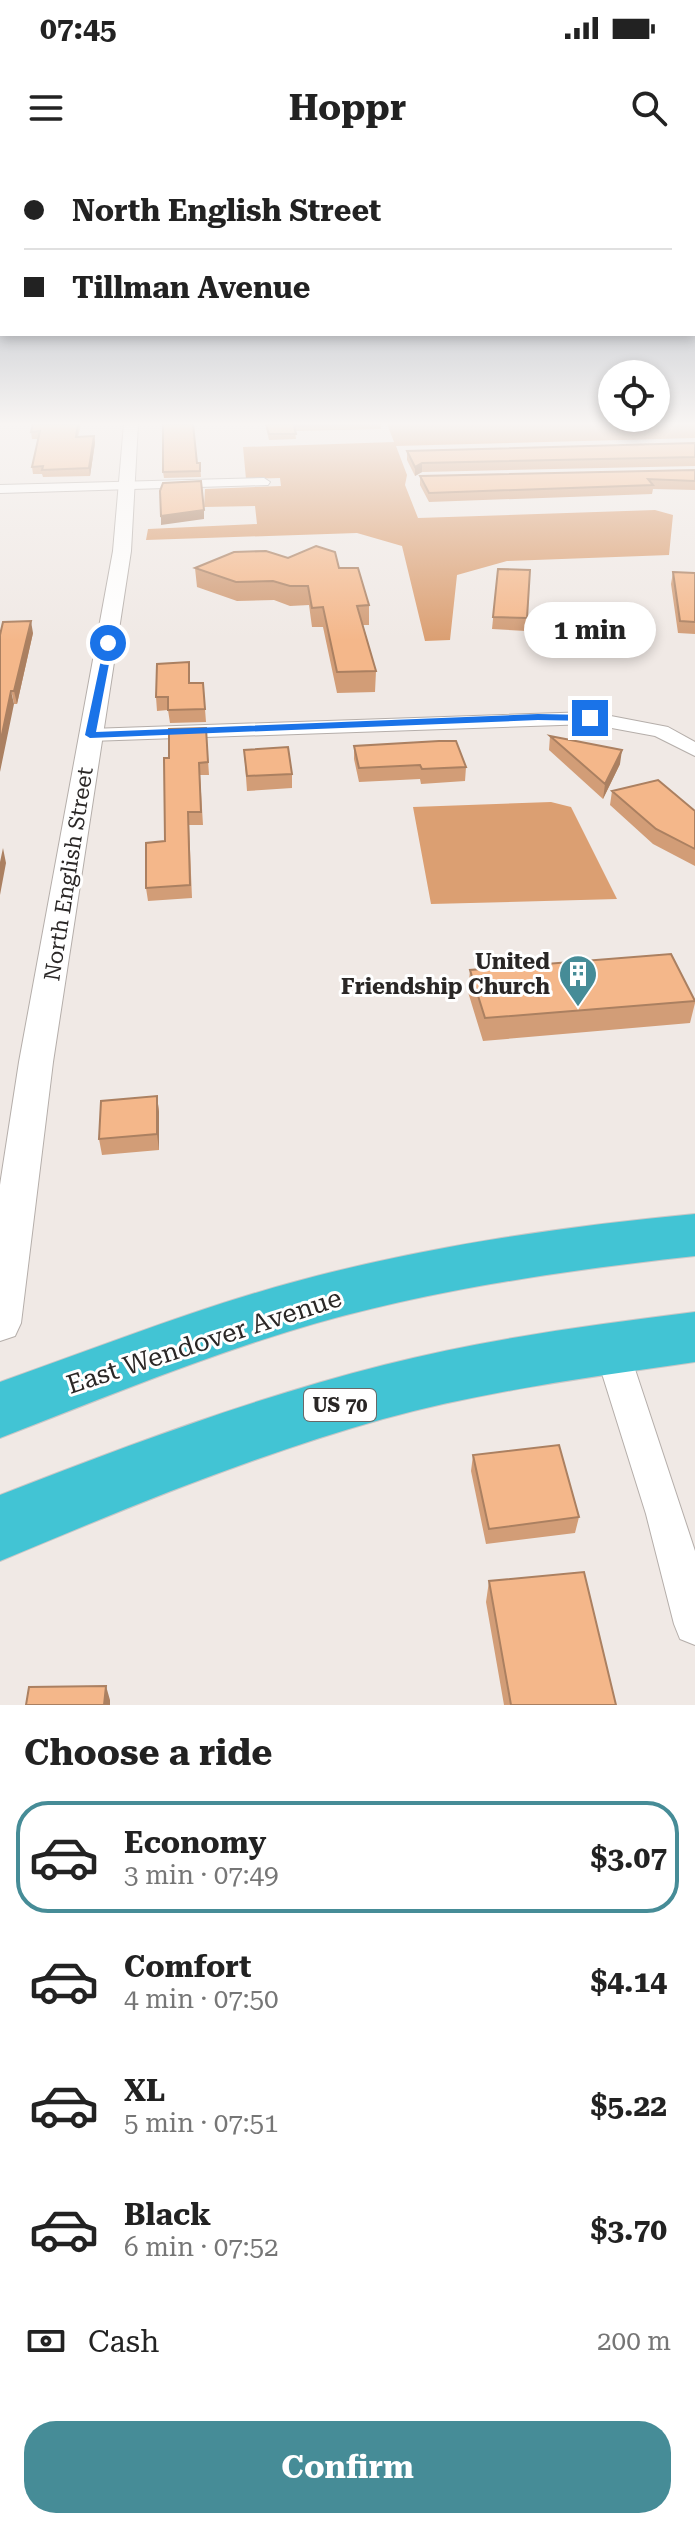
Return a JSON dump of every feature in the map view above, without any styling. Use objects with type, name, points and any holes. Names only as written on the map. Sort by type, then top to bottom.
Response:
[{"type":"highway","name":"East Wendover Avenue","points":[[0,1410],[215,1331],[332,1296],[534,1255],[695,1235]]},
{"type":"highway","name":"US 70","points":[[0,1528],[147,1468],[275,1424],[385,1392],[489,1368],[695,1337]]},
{"type":"street","name":"North English Street","points":[[0,1323],[36,1062],[117,582],[126,496]]},
{"type":"street","points":[[90,735],[538,717],[590,718],[661,731],[695,750]]},
{"type":"street","points":[[611,1348],[665,1514],[695,1624]]},
{"type":"shaded area","points":[[205,496],[409,496],[418,518],[655,510],[673,515],[669,555],[507,561],[457,575],[450,640],[425,641],[402,546],[357,533],[146,540],[148,529],[257,524],[255,506],[204,507]]},
{"type":"shaded area","points":[[551,802],[571,807],[617,899],[431,904],[413,807]]},
{"type":"building","points":[[160,496],[203,496],[204,510],[161,516]]},
{"type":"building","points":[[316,546],[335,552],[339,568],[358,568],[369,605],[357,606],[376,671],[337,672],[323,607],[312,608],[308,586],[290,586],[273,581],[236,582],[195,568],[234,552],[266,551],[288,558]]},
{"type":"building","points":[[498,569],[530,570],[527,618],[493,617]]},
{"type":"building","points":[[673,572],[695,573],[695,622],[680,621]]},
{"type":"building","points":[[31,621],[0,744],[0,635],[3,622]]},
{"type":"building","points":[[189,662],[189,683],[203,683],[205,709],[168,710],[168,697],[156,697],[157,664]]},
{"type":"building","points":[[206,728],[208,762],[199,763],[201,812],[188,812],[190,885],[146,888],[146,843],[165,841],[164,758],[169,758],[169,729]]},
{"type":"building","points":[[550,736],[622,750],[605,784]]},
{"type":"building","points":[[456,741],[466,767],[422,769],[420,765],[359,768],[354,746]]},
{"type":"building","points":[[288,747],[292,774],[247,776],[244,750]]},
{"type":"building","points":[[658,780],[695,811],[695,849],[656,829],[612,791]]},
{"type":"building","points":[[671,954],[695,1001],[485,1018],[470,970]]},
{"type":"building","points":[[157,1096],[157,1134],[99,1139],[101,1101]]},
{"type":"building","points":[[559,1445],[579,1517],[489,1529],[473,1455]]},
{"type":"building","points":[[584,1572],[616,1705],[511,1705],[489,1581]]},
{"type":"building","points":[[106,1686],[104,1705],[26,1705],[29,1687]]},
{"type":"place","name":"United Friendship Church","points":[[578,1008]]},
{"type":"route","points":[[108,643],[90,735],[538,717],[590,718]]}]
